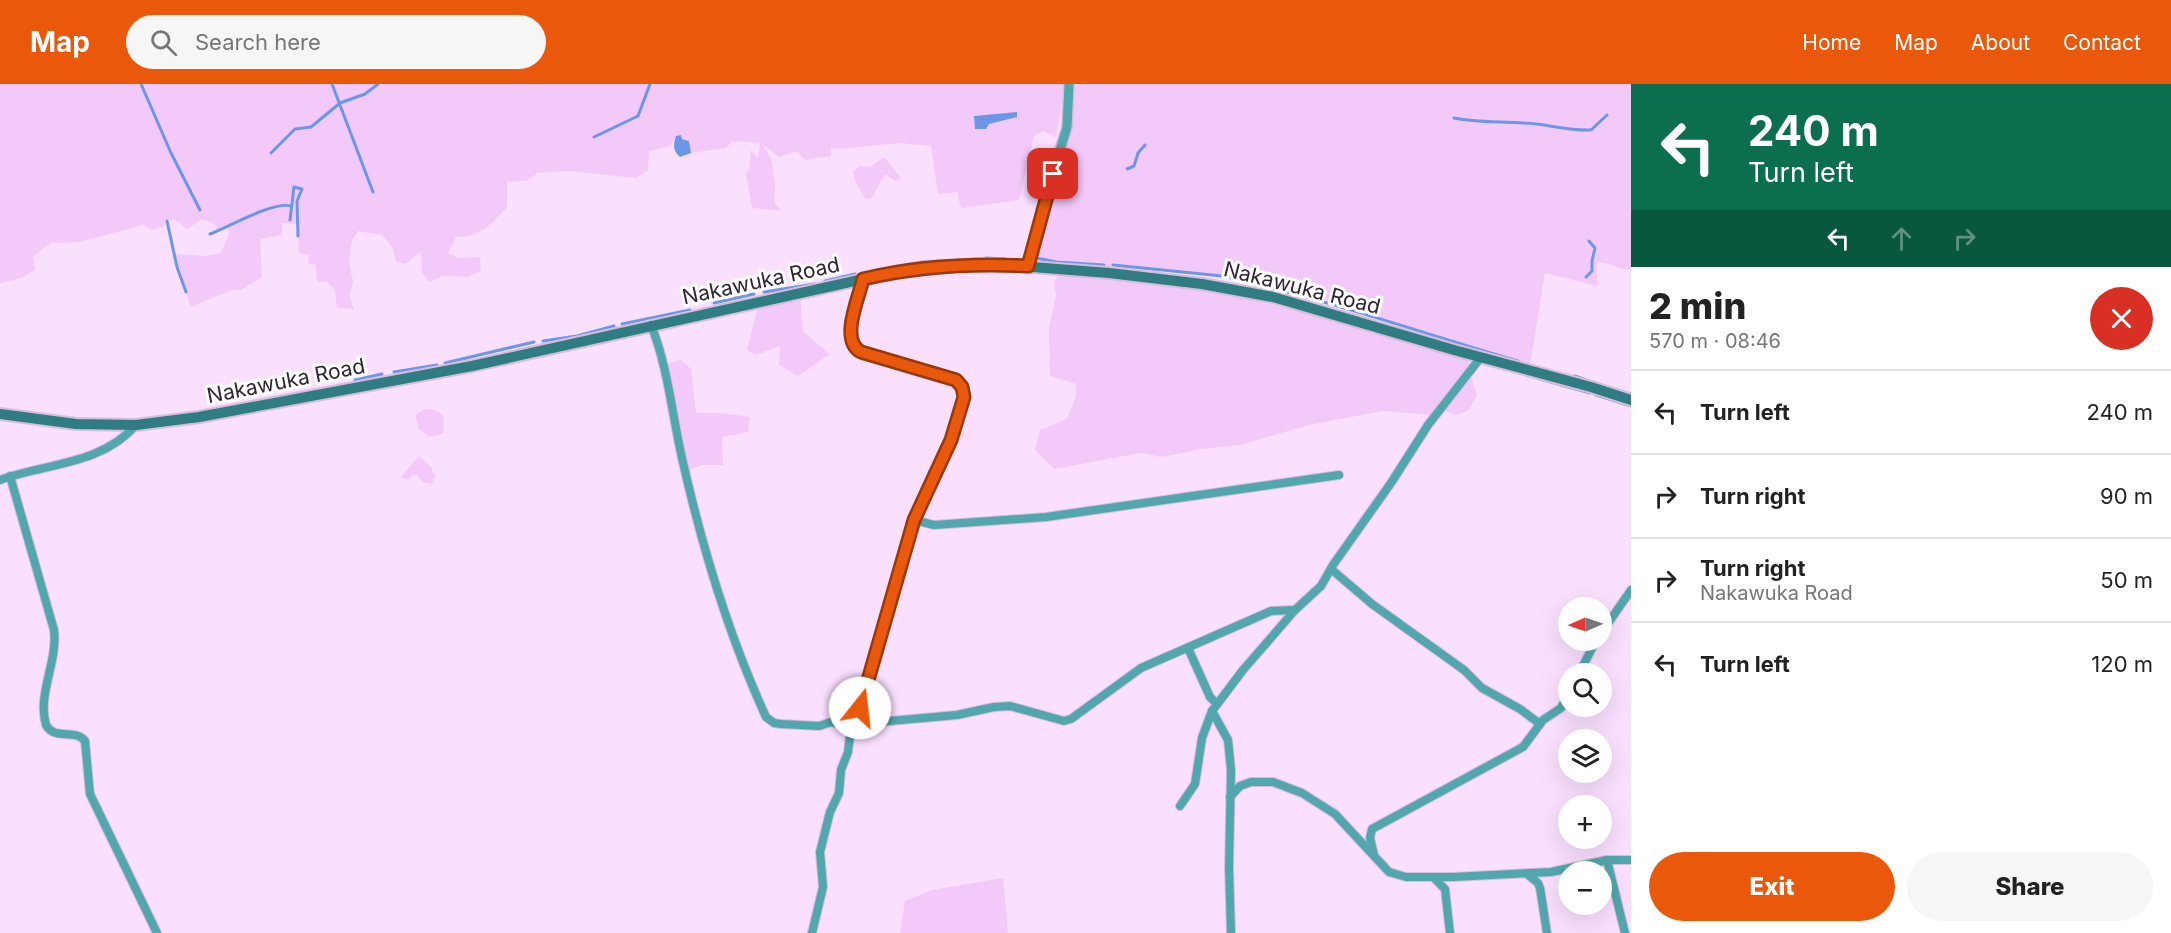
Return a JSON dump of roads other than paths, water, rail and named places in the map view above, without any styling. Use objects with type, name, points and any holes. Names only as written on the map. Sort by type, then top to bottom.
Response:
[{"type":"main road","name":"Nakawuka Road","points":[[0,414],[76,424],[136,425],[200,417],[465,367],[895,272],[973,264],[1028,266],[1180,280],[1273,297],[1631,400]]},
{"type":"street","points":[[1028,266],[1042,209],[1067,127],[1069,84]]},
{"type":"street","points":[[812,933],[823,887],[820,852],[828,818],[839,793],[841,770],[848,752],[853,725],[914,520],[951,440],[963,393],[956,380],[861,352],[853,346],[852,323],[863,279]]},
{"type":"street","points":[[651,325],[661,357],[682,459],[714,585],[766,717],[774,723],[819,726],[831,722],[853,725],[957,715],[1010,706],[1064,721],[1071,719],[1141,668],[1271,611],[1295,610]]},
{"type":"street","points":[[1180,806],[1195,784],[1202,738],[1215,707],[1243,670],[1295,610],[1321,586],[1428,425],[1481,357]]},
{"type":"street","points":[[0,480],[88,458],[125,438],[136,425]]},
{"type":"street","points":[[10,476],[54,630],[54,656],[44,706],[46,725],[55,734],[80,736],[85,741],[90,794],[157,933]]},
{"type":"street","points":[[914,520],[934,525],[1046,517],[1339,476]]},
{"type":"street","points":[[1331,569],[1372,604],[1456,664],[1482,688],[1520,709],[1540,724]]},
{"type":"street","points":[[1612,618],[1631,590]]},
{"type":"street","points":[[1188,648],[1228,740],[1231,933]]},
{"type":"street","points":[[1374,856],[1370,838],[1372,829],[1523,747],[1540,724],[1558,711]]},
{"type":"street","points":[[1230,774],[1235,780],[1245,784]]},
{"type":"street","points":[[1230,797],[1245,784],[1251,782],[1273,782],[1302,793],[1335,814],[1389,872],[1406,877],[1527,874],[1551,872],[1607,860],[1631,860]]},
{"type":"street","points":[[1607,860],[1625,933]]},
{"type":"street","points":[[1540,888],[1545,876],[1551,872]]},
{"type":"street","points":[[1527,874],[1538,883],[1540,888],[1547,933]]},
{"type":"street","points":[[1450,933],[1445,889],[1454,877]]},
{"type":"street","points":[[1434,878],[1445,889]]},
{"type":"water","points":[[1017,112],[1017,117],[989,124],[986,129],[975,129],[974,116]]},
{"type":"water","points":[[681,135],[682,139],[689,141],[691,153],[680,157],[674,145],[676,136]]},
{"type":"waterway","points":[[141,84],[171,153],[200,210]]},
{"type":"waterway","points":[[332,84],[373,192]]},
{"type":"waterway","points":[[271,153],[295,129],[311,127],[340,103],[365,94],[378,84]]},
{"type":"waterway","points":[[594,137],[638,116],[650,84]]},
{"type":"waterway","points":[[1454,118],[1591,130],[1607,115]]},
{"type":"waterway","points":[[1127,169],[1134,166],[1138,153],[1145,145]]},
{"type":"waterway","points":[[290,220],[294,187],[302,189],[297,201],[298,236]]},
{"type":"waterway","points":[[210,234],[273,207],[291,206]]},
{"type":"waterway","points":[[167,221],[177,267],[186,292]]},
{"type":"waterway","points":[[1586,277],[1592,271],[1595,248],[1589,241]]},
{"type":"waterway","points":[[986,258],[1005,259]]},
{"type":"waterway","points":[[1036,258],[1056,262],[1104,265]]},
{"type":"waterway","points":[[1113,265],[1222,276]]},
{"type":"waterway","points":[[825,281],[855,274]]},
{"type":"waterway","points":[[885,279],[894,278]]},
{"type":"waterway","points":[[1231,278],[1339,307],[1518,361]]},
{"type":"waterway","points":[[764,292],[815,284]]},
{"type":"waterway","points":[[714,303],[754,294]]},
{"type":"waterway","points":[[622,324],[690,310]]},
{"type":"waterway","points":[[543,341],[577,336],[614,326]]},
{"type":"waterway","points":[[445,363],[534,342]]},
{"type":"waterway","points":[[394,372],[437,365]]},
{"type":"waterway","points":[[355,380],[382,374]]},
{"type":"waterway","points":[[1575,376],[1594,383]]},
{"type":"waterway","points":[[1540,379],[1590,393]]},
{"type":"waterway","points":[[1613,389],[1631,394]]},
{"type":"waterway","points":[[1596,395],[1631,406]]}]
